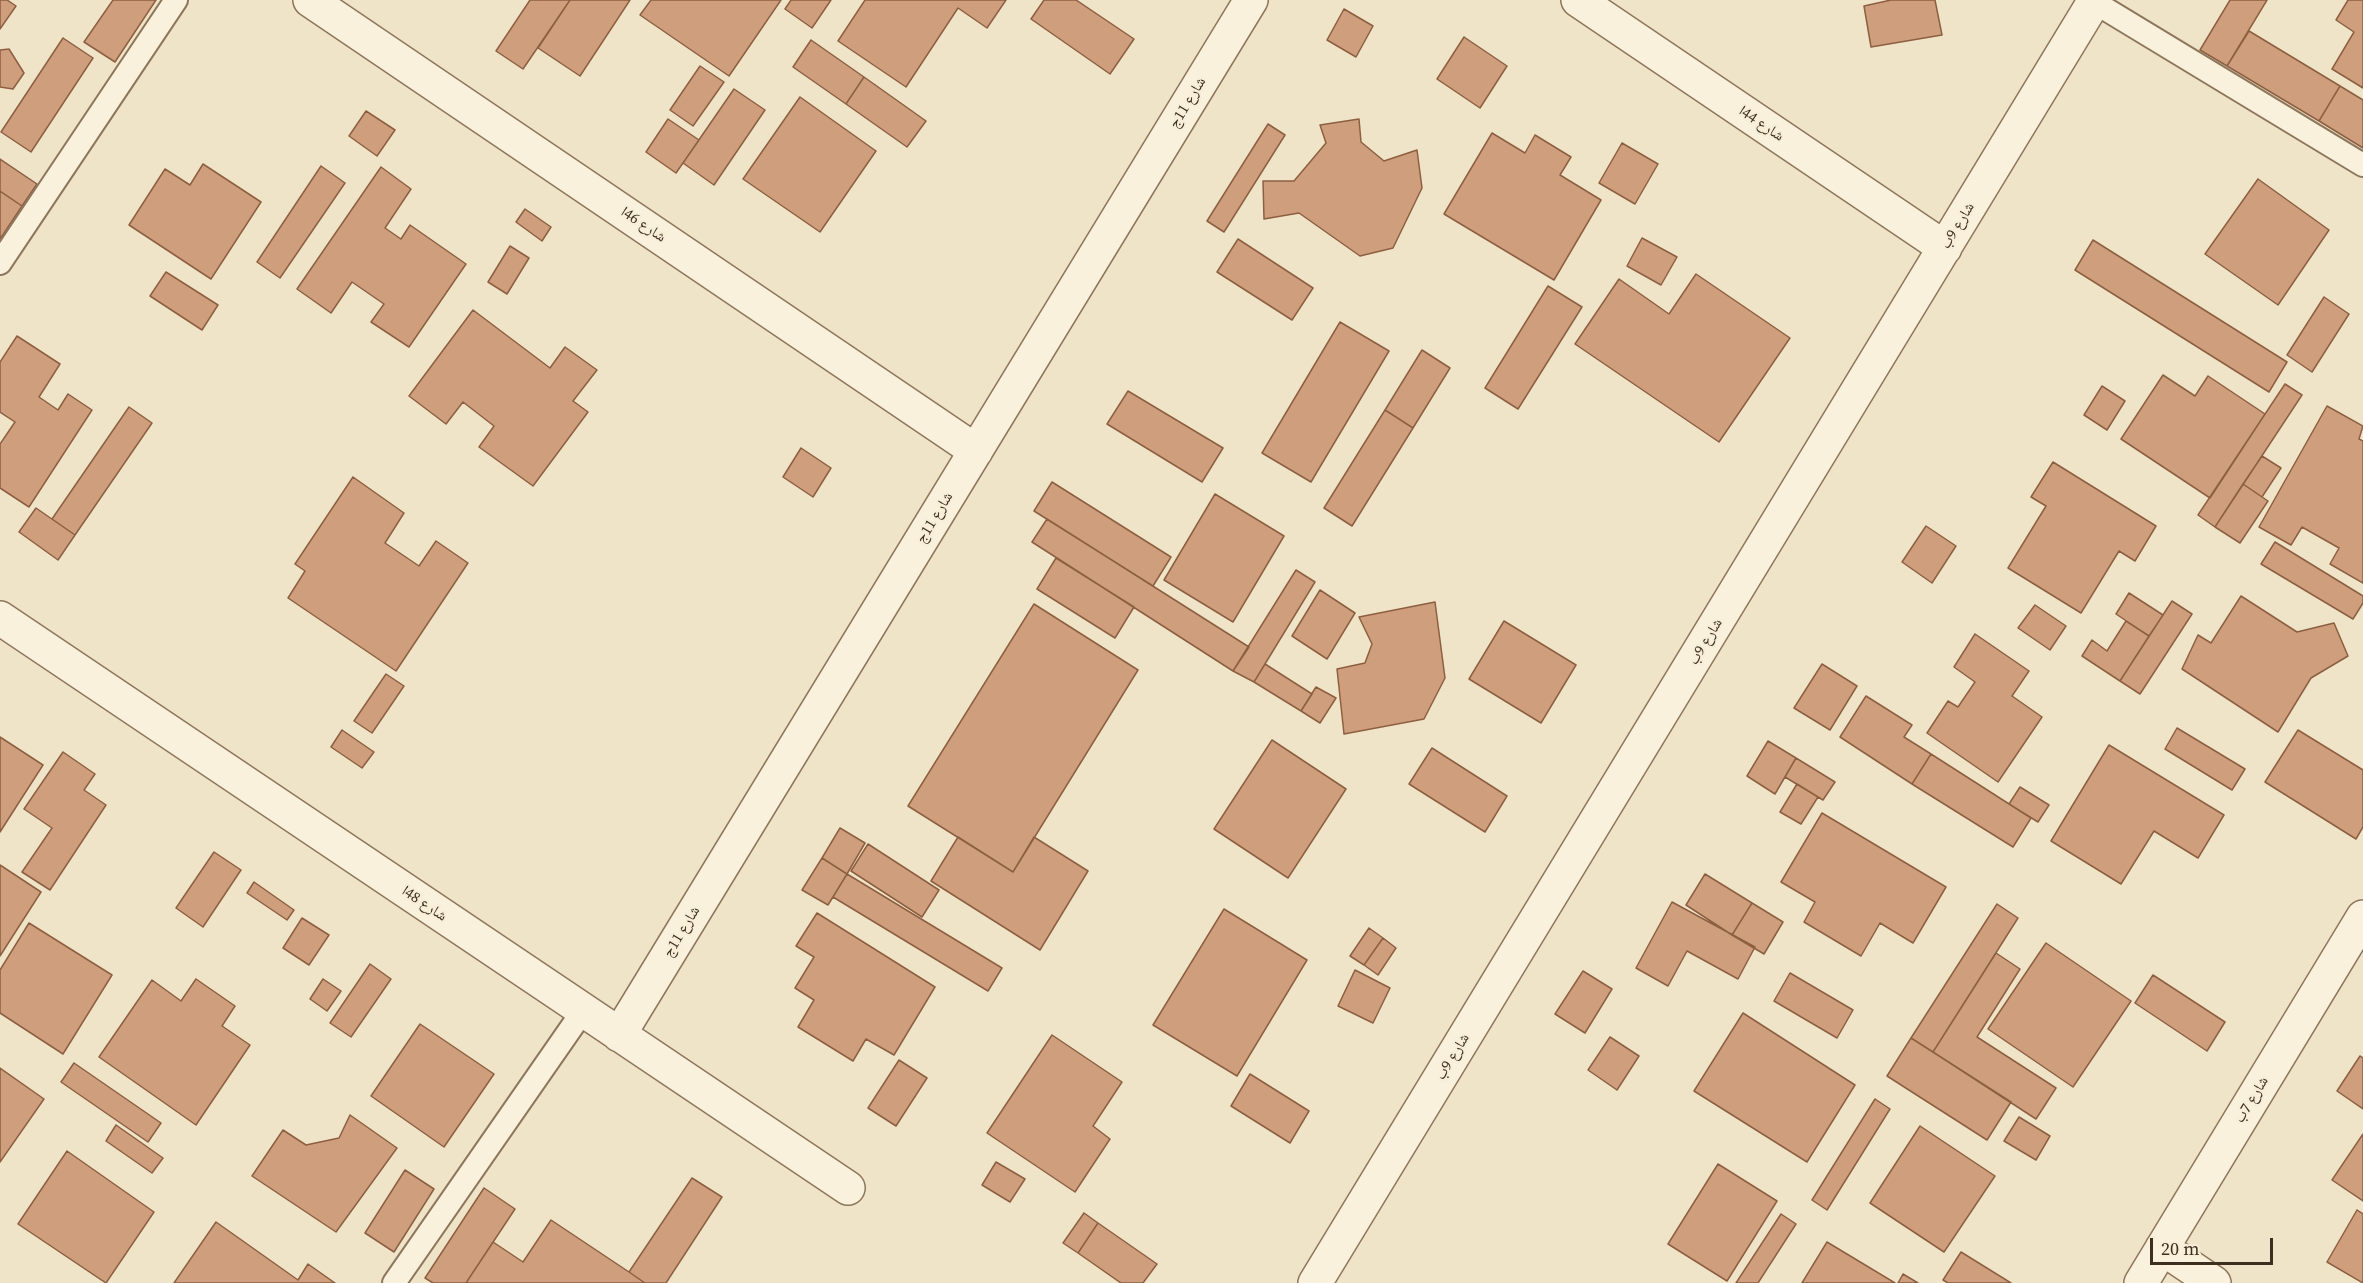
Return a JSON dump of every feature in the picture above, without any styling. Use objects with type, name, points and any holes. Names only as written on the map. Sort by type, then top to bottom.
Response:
[{"type":"street","name":"شارع 46ا","points":[[310,0],[976,451]]},
{"type":"street","name":"شارع 11ج","points":[[619,1035],[1251,0]]},
{"type":"street","name":"شارع 9ب","points":[[1315,1283],[2095,1]]},
{"type":"street","name":"شارع 44ا","points":[[1594,5],[1945,248]]},
{"type":"street","name":"شارع 48ا","points":[[0,618],[848,1188]]},
{"type":"street","name":"شارع 7ب","points":[[2140,1283],[2363,917]]},
{"type":"street","points":[[2162,1248],[2214,1283]]},
{"type":"lane","points":[[0,263],[176,0]]},
{"type":"lane","points":[[2095,1],[2363,165]]},
{"type":"lane","points":[[394,1283],[583,1011]]},
{"type":"building","points":[[0,0],[7,0],[16,6],[0,29]]},
{"type":"building","points":[[113,0],[156,0],[115,62],[84,42]]},
{"type":"building","points":[[530,0],[570,0],[523,69],[496,51]]},
{"type":"building","points":[[570,0],[630,0],[580,76],[538,48]]},
{"type":"building","points":[[651,0],[781,0],[729,76],[640,15]]},
{"type":"building","points":[[791,0],[831,0],[812,28],[785,9]]},
{"type":"building","points":[[865,0],[1006,0],[987,28],[958,8],[906,87],[838,41]]},
{"type":"building","points":[[1044,0],[1076,0],[1134,39],[1110,74],[1031,19]]},
{"type":"building","points":[[1891,0],[1935,0],[1942,35],[1871,47],[1864,6]]},
{"type":"building","points":[[2230,0],[2267,0],[2227,66],[2200,50]]},
{"type":"building","points":[[2348,0],[2363,0],[2363,88],[2332,69],[2354,32],[2336,20]]},
{"type":"building","points":[[1344,9],[1373,26],[1356,57],[1327,40]]},
{"type":"building","points":[[2249,31],[2340,86],[2319,121],[2227,66]]},
{"type":"building","points":[[1464,37],[1507,66],[1480,108],[1437,79]]},
{"type":"building","points":[[63,38],[93,58],[31,152],[1,132]]},
{"type":"building","points":[[811,40],[864,77],[846,104],[793,67]]},
{"type":"building","points":[[9,49],[24,73],[13,89],[0,87],[0,50]]},
{"type":"building","points":[[700,66],[724,82],[693,126],[670,110]]},
{"type":"building","points":[[864,77],[926,121],[907,147],[846,104]]},
{"type":"building","points":[[2340,86],[2363,100],[2363,148],[2319,121]]},
{"type":"building","points":[[734,89],[765,110],[714,185],[683,163]]},
{"type":"building","points":[[800,97],[876,151],[820,232],[743,179]]},
{"type":"building","points":[[366,111],[395,130],[377,156],[349,136]]},
{"type":"building","points":[[668,119],[699,140],[676,173],[646,152]]},
{"type":"building","points":[[1359,119],[1361,142],[1384,161],[1417,150],[1422,188],[1393,248],[1360,256],[1299,213],[1264,219],[1263,181],[1294,181],[1326,143],[1320,125]]},
{"type":"building","points":[[1268,124],[1285,135],[1224,232],[1207,221]]},
{"type":"building","points":[[1492,133],[1525,153],[1535,135],[1571,157],[1560,175],[1601,200],[1554,280],[1444,214]]},
{"type":"building","points":[[1622,143],[1658,164],[1635,204],[1599,183]]},
{"type":"building","points":[[0,159],[37,184],[22,206],[0,191]]},
{"type":"building","points":[[203,164],[261,202],[211,279],[129,225],[165,169],[190,185]]},
{"type":"building","points":[[321,166],[345,183],[280,278],[257,262]]},
{"type":"building","points":[[381,167],[411,189],[385,228],[401,239],[410,225],[466,264],[409,347],[371,322],[384,304],[352,282],[331,313],[297,289]]},
{"type":"building","points":[[2258,179],[2329,230],[2278,305],[2205,254]]},
{"type":"building","points":[[0,191],[22,206],[0,239]]},
{"type":"building","points":[[525,209],[551,227],[542,241],[516,222]]},
{"type":"building","points":[[1642,238],[1677,257],[1661,285],[1627,266]]},
{"type":"building","points":[[1238,239],[1313,288],[1292,320],[1217,272]]},
{"type":"building","points":[[2093,240],[2287,362],[2269,392],[2075,270]]},
{"type":"building","points":[[510,246],[529,258],[507,294],[488,282]]},
{"type":"building","points":[[166,272],[218,305],[202,330],[150,296]]},
{"type":"building","points":[[1696,274],[1790,338],[1719,442],[1575,344],[1619,279],[1669,314]]},
{"type":"building","points":[[1548,286],[1582,307],[1518,409],[1485,388]]},
{"type":"building","points":[[2324,297],[2349,314],[2312,372],[2287,355]]},
{"type":"building","points":[[473,310],[550,368],[565,347],[597,370],[573,401],[588,412],[533,486],[479,447],[494,426],[463,402],[446,424],[409,396]]},
{"type":"building","points":[[1340,322],[1389,351],[1311,482],[1262,453]]},
{"type":"building","points":[[17,336],[60,364],[39,397],[58,410],[68,394],[92,410],[29,507],[0,488],[0,444],[15,422],[0,412],[0,362]]},
{"type":"building","points":[[1422,350],[1450,368],[1413,428],[1385,410]]},
{"type":"building","points":[[2163,375],[2195,396],[2208,376],[2265,414],[2210,498],[2121,439]]},
{"type":"building","points":[[2285,384],[2302,395],[2215,527],[2198,515]]},
{"type":"building","points":[[2102,386],[2125,401],[2107,430],[2084,415]]},
{"type":"building","points":[[1128,391],[1223,448],[1202,482],[1107,424]]},
{"type":"building","points":[[2327,406],[2363,426],[2359,439],[2363,441],[2363,583],[2330,564],[2339,548],[2302,527],[2291,545],[2259,527]]},
{"type":"building","points":[[129,407],[152,423],[75,535],[52,519]]},
{"type":"building","points":[[1385,410],[1413,428],[1352,526],[1324,508]]},
{"type":"building","points":[[801,448],[831,468],[813,497],[783,477]]},
{"type":"building","points":[[2262,456],[2281,468],[2262,497],[2243,484]]},
{"type":"building","points":[[2053,462],[2156,526],[2135,561],[2119,551],[2081,613],[2008,568],[2046,506],[2031,497]]},
{"type":"building","points":[[353,477],[404,513],[385,543],[419,566],[436,541],[468,563],[396,671],[288,598],[305,571],[295,564]]},
{"type":"building","points":[[1052,482],[1171,557],[1153,586],[1034,511]]},
{"type":"building","points":[[2243,484],[2268,501],[2240,543],[2215,527]]},
{"type":"building","points":[[1215,494],[1284,536],[1233,622],[1164,580]]},
{"type":"building","points":[[36,508],[75,535],[58,560],[19,532]]},
{"type":"building","points":[[1047,519],[1249,647],[1233,671],[1032,542]]},
{"type":"building","points":[[1926,526],[1956,546],[1932,583],[1902,562]]},
{"type":"building","points":[[2275,542],[2363,596],[2363,603],[2353,619],[2261,564]]},
{"type":"building","points":[[1056,558],[1134,607],[1115,638],[1037,589]]},
{"type":"building","points":[[1296,570],[1315,582],[1254,682],[1233,671]]},
{"type":"building","points":[[1320,590],[1355,613],[1327,659],[1292,636]]},
{"type":"building","points":[[2129,593],[2163,615],[2149,636],[2116,614]]},
{"type":"building","points":[[2241,596],[2297,632],[2334,623],[2348,656],[2311,678],[2278,732],[2182,669],[2198,635],[2211,643]]},
{"type":"building","points":[[2172,601],[2192,614],[2140,694],[2120,681]]},
{"type":"building","points":[[1435,602],[1445,678],[1424,719],[1344,734],[1337,669],[1365,663],[1372,644],[1359,617]]},
{"type":"building","points":[[1034,604],[1138,670],[1013,872],[908,806]]},
{"type":"building","points":[[2035,605],[2066,626],[2050,650],[2018,628]]},
{"type":"building","points":[[1504,621],[1576,665],[1541,723],[1469,679]]},
{"type":"building","points":[[2126,621],[2149,636],[2120,681],[2082,656],[2092,640],[2107,651]]},
{"type":"building","points":[[1975,634],[2029,671],[2012,696],[2042,717],[1998,782],[1927,733],[1948,701],[1958,707],[1975,682],[1954,667]]},
{"type":"building","points":[[1265,664],[1312,694],[1301,711],[1254,682]]},
{"type":"building","points":[[1822,664],[1857,686],[1830,730],[1794,708]]},
{"type":"building","points":[[386,674],[404,686],[372,733],[354,721]]},
{"type":"building","points":[[1316,687],[1336,698],[1320,723],[1301,711]]},
{"type":"building","points":[[1866,696],[1912,725],[1904,737],[1931,754],[1912,784],[1840,737]]},
{"type":"building","points":[[2177,728],[2245,769],[2232,790],[2165,749]]},
{"type":"building","points":[[342,730],[374,752],[362,768],[331,747]]},
{"type":"building","points":[[2298,730],[2363,770],[2363,827],[2356,839],[2265,782]]},
{"type":"building","points":[[0,737],[43,765],[0,832]]},
{"type":"building","points":[[1272,740],[1346,789],[1288,878],[1214,829]]},
{"type":"building","points":[[1768,741],[1796,758],[1775,794],[1747,776]]},
{"type":"building","points":[[2109,745],[2224,815],[2198,858],[2154,831],[2121,884],[2051,841]]},
{"type":"building","points":[[1432,748],[1507,796],[1485,832],[1409,784]]},
{"type":"building","points":[[63,752],[95,774],[84,790],[106,805],[50,890],[22,872],[52,828],[24,809]]},
{"type":"building","points":[[1931,754],[2031,818],[2013,847],[1912,784]]},
{"type":"building","points":[[1796,758],[1835,782],[1823,800],[1785,777]]},
{"type":"building","points":[[1797,784],[1818,797],[1801,824],[1780,812]]},
{"type":"building","points":[[2020,787],[2049,805],[2038,822],[2009,804]]},
{"type":"building","points":[[1822,813],[1946,887],[1913,943],[1880,923],[1861,956],[1804,922],[1815,902],[1781,882]]},
{"type":"building","points":[[840,828],[865,843],[847,874],[822,858]]},
{"type":"building","points":[[958,837],[1013,872],[1034,837],[1088,871],[1040,950],[931,881]]},
{"type":"building","points":[[868,844],[939,890],[922,917],[851,871]]},
{"type":"building","points":[[214,852],[241,870],[203,927],[176,908]]},
{"type":"building","points":[[822,858],[847,874],[828,905],[802,890]]},
{"type":"building","points":[[0,865],[41,892],[0,956]]},
{"type":"building","points":[[847,874],[1002,968],[988,991],[833,897]]},
{"type":"building","points":[[1705,874],[1752,903],[1732,935],[1686,905]]},
{"type":"building","points":[[254,882],[294,910],[287,920],[247,893]]},
{"type":"building","points":[[1672,902],[1755,947],[1738,979],[1687,951],[1668,986],[1636,968]]},
{"type":"building","points":[[1752,903],[1783,922],[1764,954],[1732,935]]},
{"type":"building","points":[[1997,904],[2018,918],[1933,1052],[1911,1038]]},
{"type":"building","points":[[1224,909],[1307,960],[1237,1076],[1153,1025]]},
{"type":"building","points":[[817,913],[935,987],[894,1055],[866,1039],[853,1061],[798,1027],[814,1000],[795,988],[814,957],[796,946]]},
{"type":"building","points":[[302,918],[329,935],[309,965],[283,948]]},
{"type":"building","points":[[29,923],[112,975],[63,1054],[0,1013],[0,970]]},
{"type":"building","points":[[1369,928],[1383,938],[1364,965],[1350,956]]},
{"type":"building","points":[[1383,938],[1396,948],[1378,975],[1364,965]]},
{"type":"building","points":[[2046,943],[2131,1001],[2073,1087],[1988,1029]]},
{"type":"building","points":[[1996,953],[2020,969],[1977,1037],[2056,1088],[2036,1119],[1933,1052]]},
{"type":"building","points":[[370,964],[391,979],[351,1037],[330,1023]]},
{"type":"building","points":[[1355,970],[1390,988],[1373,1023],[1338,1006]]},
{"type":"building","points":[[1583,971],[1612,989],[1585,1033],[1555,1014]]},
{"type":"building","points":[[1790,973],[1853,1010],[1837,1038],[1774,1001]]},
{"type":"building","points":[[2153,975],[2225,1022],[2207,1051],[2135,1003]]},
{"type":"building","points":[[196,979],[235,1006],[222,1026],[250,1045],[196,1125],[99,1057],[152,980],[181,1001]]},
{"type":"building","points":[[323,979],[341,991],[327,1011],[310,999]]},
{"type":"building","points":[[1743,1013],[1855,1085],[1807,1162],[1694,1091]]},
{"type":"building","points":[[420,1024],[494,1074],[444,1147],[371,1096]]},
{"type":"building","points":[[1052,1035],[1122,1082],[1093,1126],[1110,1139],[1075,1192],[987,1133]]},
{"type":"building","points":[[1610,1037],[1639,1056],[1617,1090],[1588,1070]]},
{"type":"building","points":[[1911,1038],[2011,1102],[1987,1140],[1887,1076]]},
{"type":"building","points":[[2360,1056],[2363,1058],[2363,1109],[2337,1091]]},
{"type":"building","points":[[899,1060],[927,1078],[896,1126],[868,1108]]},
{"type":"building","points":[[74,1063],[161,1123],[148,1142],[61,1082]]},
{"type":"building","points":[[0,1068],[44,1099],[0,1162]]},
{"type":"building","points":[[1250,1074],[1309,1111],[1290,1143],[1231,1106]]},
{"type":"building","points":[[1875,1099],[1890,1109],[1827,1210],[1812,1200]]},
{"type":"building","points":[[350,1115],[397,1148],[336,1232],[252,1176],[283,1130],[306,1145],[339,1138]]},
{"type":"building","points":[[2019,1117],[2050,1136],[2036,1160],[2004,1141]]},
{"type":"building","points":[[116,1125],[163,1158],[152,1173],[106,1141]]},
{"type":"building","points":[[1920,1126],[1995,1176],[1944,1252],[1870,1203]]},
{"type":"building","points":[[2363,1134],[2363,1201],[2332,1180]]},
{"type":"building","points":[[67,1151],[154,1212],[106,1283],[18,1224]]},
{"type":"building","points":[[996,1162],[1025,1179],[1010,1202],[982,1185]]},
{"type":"building","points":[[1718,1164],[1777,1201],[1727,1281],[1668,1244]]},
{"type":"building","points":[[405,1170],[434,1189],[394,1252],[365,1233]]},
{"type":"building","points":[[692,1178],[722,1197],[666,1283],[645,1283],[629,1272]]},
{"type":"building","points":[[484,1188],[515,1209],[466,1283],[433,1283],[425,1278]]},
{"type":"building","points":[[2357,1210],[2363,1214],[2363,1283],[2327,1262]]},
{"type":"building","points":[[1084,1213],[1098,1223],[1078,1253],[1063,1243]]},
{"type":"building","points":[[1781,1214],[1796,1224],[1758,1283],[1736,1283]]},
{"type":"building","points":[[551,1220],[645,1283],[466,1283],[493,1242],[523,1262]]},
{"type":"building","points":[[216,1222],[298,1280],[308,1264],[335,1283],[174,1283]]},
{"type":"building","points":[[1098,1223],[1157,1264],[1143,1283],[1121,1283],[1078,1253]]},
{"type":"building","points":[[1827,1242],[1895,1283],[1802,1283]]},
{"type":"building","points":[[1961,1252],[2011,1283],[1948,1283],[1943,1280]]},
{"type":"building","points":[[1903,1274],[1918,1283],[1898,1283]]}]
